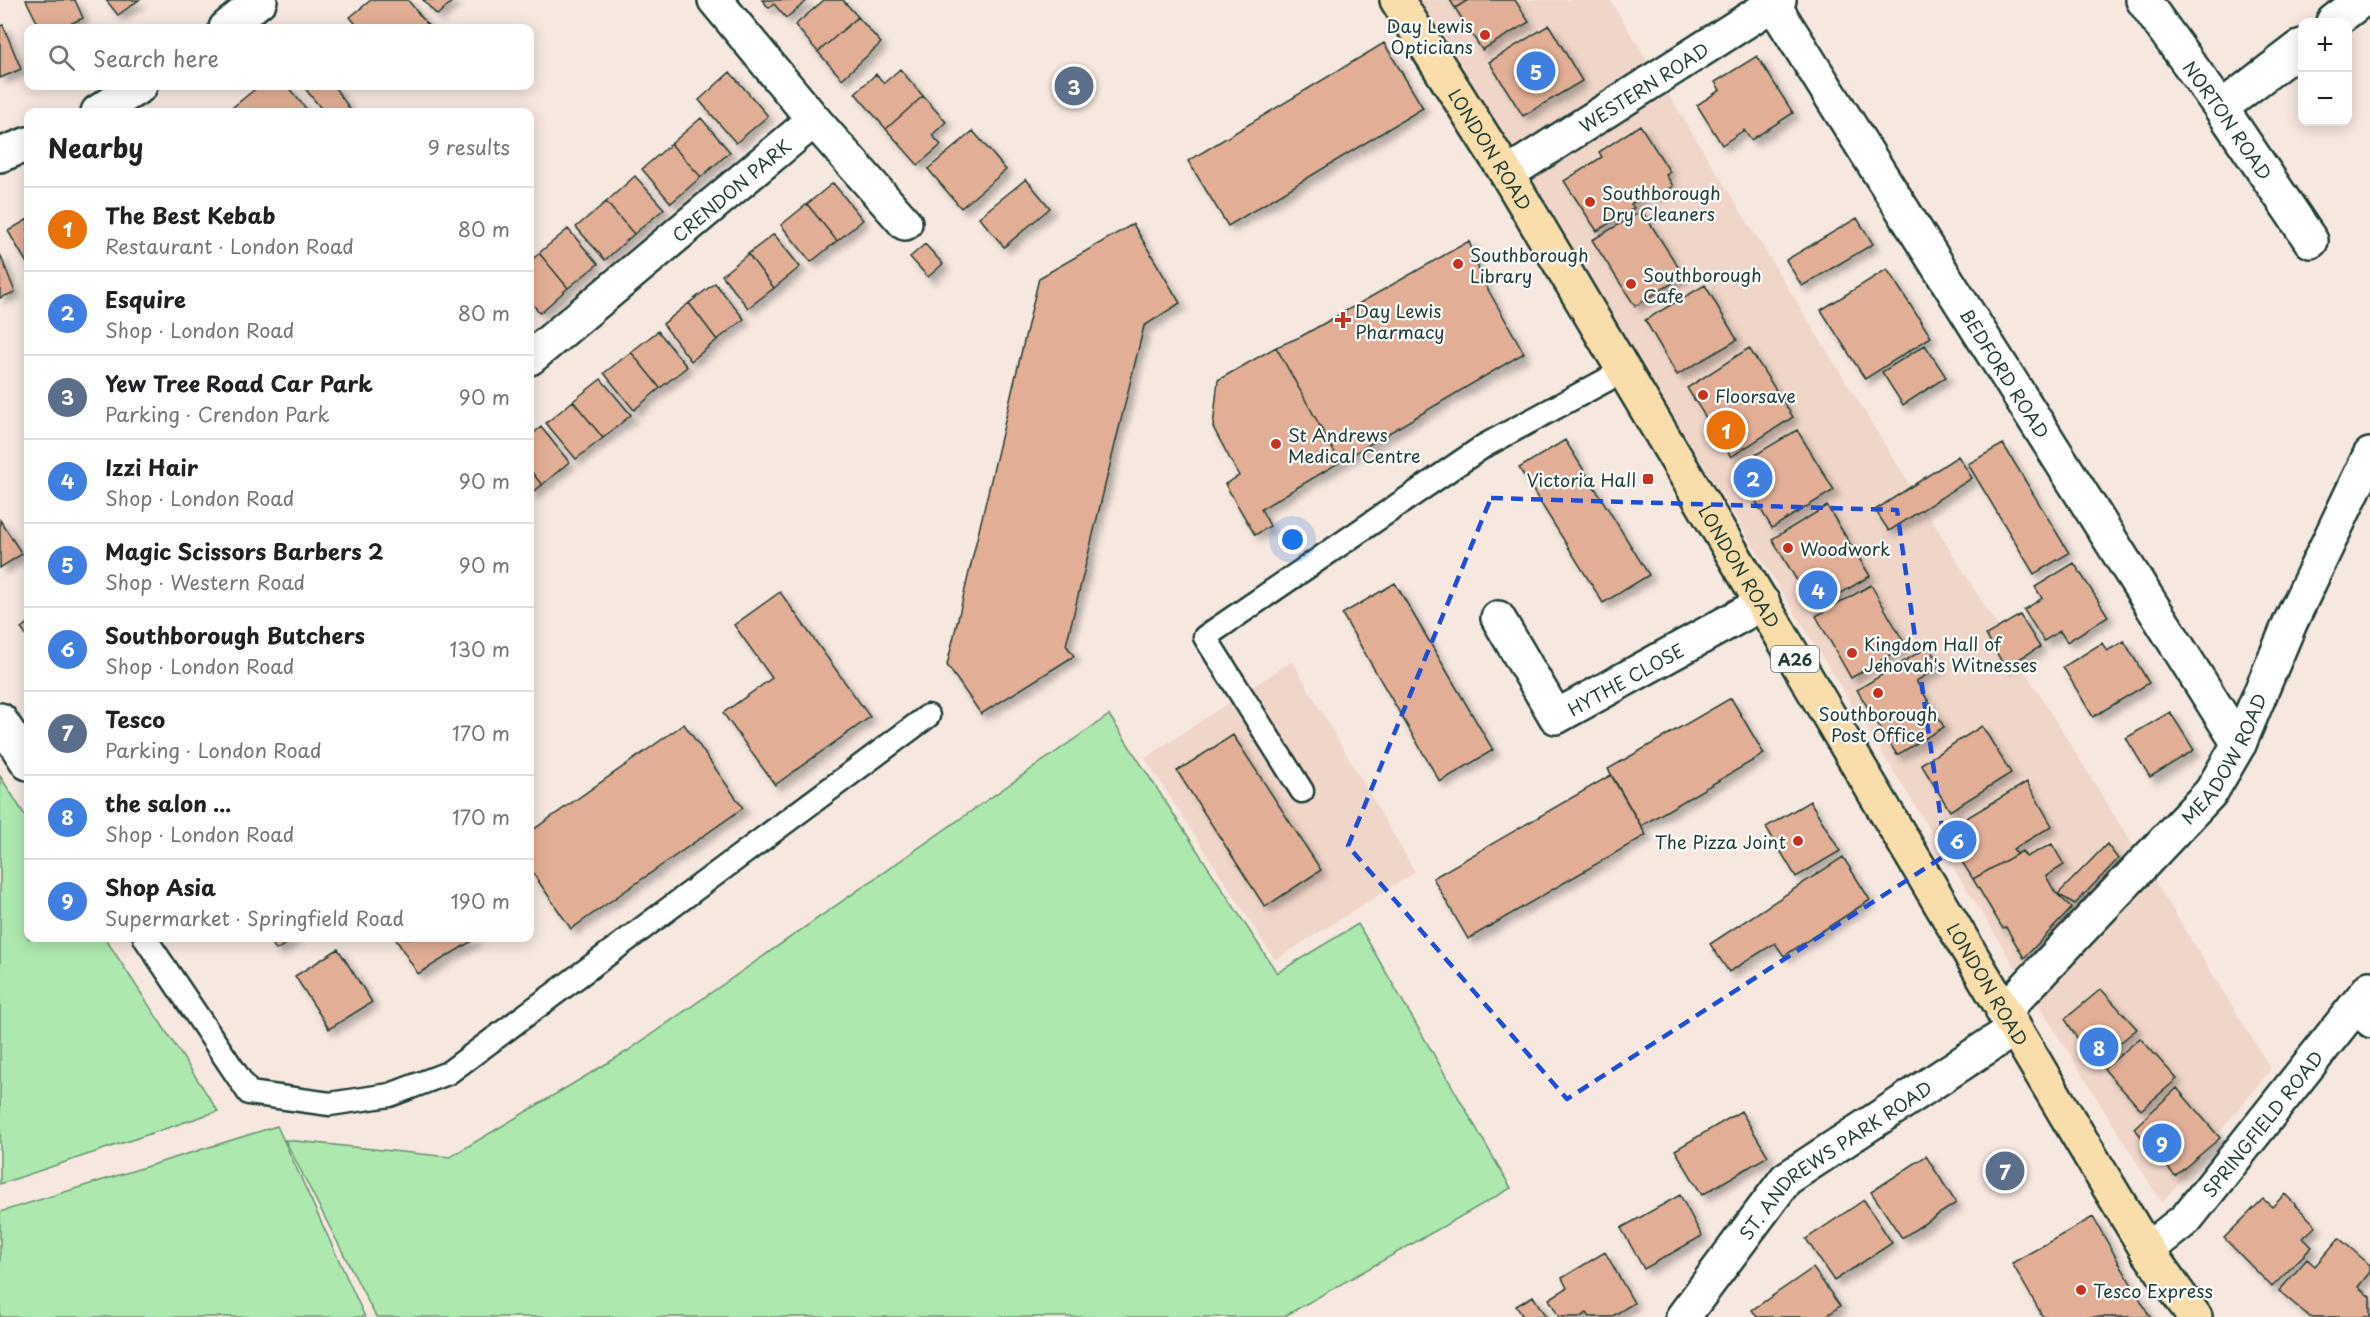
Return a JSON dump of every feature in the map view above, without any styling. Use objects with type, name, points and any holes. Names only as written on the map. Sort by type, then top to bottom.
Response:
[{"type":"highway","name":"LONDON ROAD","points":[[1397,0],[1508,174],[1763,603],[1844,744],[2147,1250],[2195,1317]]},
{"type":"street","points":[[231,24],[260,0]]},
{"type":"street","points":[[715,0],[814,120],[905,223]]},
{"type":"street","name":"NORTON ROAD","points":[[2143,0],[2221,108],[2311,241]]},
{"type":"street","points":[[2338,18],[2362,0]]},
{"type":"street","name":"WESTERN ROAD","points":[[1508,174],[1776,2]]},
{"type":"street","name":"BEDFORD ROAD","points":[[1776,2],[2238,744]]},
{"type":"street","points":[[2221,108],[2298,49]]},
{"type":"street","points":[[104,108],[134,90]]},
{"type":"street","name":"CRENDON PARK","points":[[534,355],[814,120]]},
{"type":"street","points":[[0,155],[24,146]]},
{"type":"street","name":"MEADOW ROAD","points":[[2009,1021],[2211,792],[2238,744],[2290,622],[2370,455]]},
{"type":"street","name":"HYTHE CLOSE","points":[[1498,618],[1556,717],[1763,603]]},
{"type":"street","points":[[0,720],[24,757]]},
{"type":"street","name":"SPRINGFIELD ROAD","points":[[2147,1250],[2186,1219],[2364,1008]]},
{"type":"street","name":"ST. ANDREWS PARK ROAD","points":[[1683,1317],[1786,1179],[2009,1021]]},
{"type":"lane","points":[[1302,792],[1205,637],[1485,446],[1625,370]]},
{"type":"lane","points":[[148,942],[249,1093],[330,1104],[390,1095],[448,1073],[467,1060],[928,716]]},
{"type":"highlighted area","points":[[1491,498],[1897,510],[1946,855],[1567,1099],[1348,846]]},
{"type":"shaded area","points":[[1414,0],[1610,0],[2271,1069],[2162,1203]]},
{"type":"shaded area","points":[[1292,661],[1415,872],[1275,960],[1145,758]]},
{"type":"green space","points":[[1109,715],[1277,973],[1358,924],[1511,1188],[1283,1317],[376,1317],[285,1140],[450,1157],[626,1052]]},
{"type":"green space","points":[[0,776],[24,814],[24,942],[108,942],[218,1111],[0,1184]]},
{"type":"green space","points":[[277,1126],[365,1317],[0,1317],[0,1212]]},
{"type":"building","points":[[26,0],[75,0],[83,18],[70,24],[38,24]]},
{"type":"building","points":[[106,0],[139,0],[118,15]]},
{"type":"building","points":[[371,0],[408,0],[427,24],[356,24],[350,17]]},
{"type":"building","points":[[423,0],[454,0],[437,15]]},
{"type":"building","points":[[762,0],[808,0],[786,18],[774,4],[769,8]]},
{"type":"building","points":[[824,0],[843,0],[858,17],[818,52],[795,25]]},
{"type":"building","points":[[1450,0],[1468,0],[1455,8]]},
{"type":"building","points":[[1468,0],[1515,0],[1529,22],[1482,50],[1455,8]]},
{"type":"building","points":[[858,17],[881,43],[842,79],[818,52]]},
{"type":"building","points":[[3,25],[21,69],[0,78],[0,26]]},
{"type":"building","points":[[1549,25],[1582,81],[1523,116],[1489,62]]},
{"type":"building","points":[[1384,43],[1423,108],[1228,226],[1188,161]]},
{"type":"building","points":[[1757,56],[1793,113],[1751,140],[1744,130],[1722,145],[1697,105],[1720,90],[1715,82]]},
{"type":"building","points":[[900,69],[923,96],[886,129],[855,93],[876,74],[884,83]]},
{"type":"building","points":[[730,72],[768,116],[736,143],[699,100]]},
{"type":"building","points":[[254,90],[290,90],[306,108],[232,108]]},
{"type":"building","points":[[306,90],[337,90],[349,108],[321,108]]},
{"type":"building","points":[[923,96],[946,122],[932,135],[941,145],[918,165],[886,129]]},
{"type":"building","points":[[701,118],[730,152],[701,177],[671,144]]},
{"type":"building","points":[[1640,125],[1670,172],[1666,175],[1673,186],[1655,197],[1651,191],[1631,204],[1634,208],[1597,231],[1564,181],[1602,157],[1599,152]]},
{"type":"building","points":[[973,131],[1006,170],[961,208],[928,169]]},
{"type":"building","points":[[671,144],[701,177],[671,203],[642,169]]},
{"type":"building","points":[[635,176],[664,209],[634,234],[606,202]]},
{"type":"building","points":[[1026,179],[1050,208],[1004,247],[979,217]]},
{"type":"building","points":[[833,183],[863,220],[837,241],[807,204]]},
{"type":"building","points":[[606,202],[634,234],[605,260],[576,227]]},
{"type":"building","points":[[807,204],[837,241],[811,262],[781,225]]},
{"type":"building","points":[[1642,211],[1684,276],[1635,306],[1592,240]]},
{"type":"building","points":[[1857,218],[1873,244],[1802,286],[1786,260]]},
{"type":"building","points":[[24,221],[24,258],[8,231]]},
{"type":"building","points":[[1133,224],[1180,303],[1144,326],[1066,645],[1074,656],[981,714],[947,665],[1039,278]]},
{"type":"building","points":[[568,229],[598,264],[568,288],[539,253]]},
{"type":"building","points":[[774,234],[800,267],[774,288],[748,254]]},
{"type":"building","points":[[1469,241],[1482,279],[1524,353],[1340,462],[1276,347],[1300,337]]},
{"type":"building","points":[[925,244],[943,264],[928,277],[910,257]]},
{"type":"building","points":[[539,253],[568,288],[540,313],[534,306],[534,258]]},
{"type":"building","points":[[0,254],[15,292],[0,298]]},
{"type":"building","points":[[748,254],[774,288],[748,308],[722,275]]},
{"type":"building","points":[[1887,269],[1931,337],[1865,379],[1821,310]]},
{"type":"building","points":[[715,283],[744,319],[717,340],[689,303]]},
{"type":"building","points":[[1705,285],[1737,340],[1677,375],[1645,320]]},
{"type":"building","points":[[689,303],[717,340],[691,361],[663,324]]},
{"type":"building","points":[[658,331],[687,367],[660,388],[631,352]]},
{"type":"building","points":[[1925,345],[1946,377],[1903,405],[1882,372]]},
{"type":"building","name":"St Andrews Medical Centre","points":[[1276,347],[1340,462],[1261,509],[1270,526],[1255,535],[1225,484],[1239,476],[1213,427],[1218,380]]},
{"type":"building","points":[[1749,348],[1793,417],[1731,457],[1687,388]]},
{"type":"building","points":[[631,352],[660,388],[634,410],[604,373]]},
{"type":"building","points":[[601,379],[631,415],[603,438],[573,401]]},
{"type":"building","points":[[573,401],[603,438],[576,459],[546,423]]},
{"type":"building","points":[[541,427],[569,462],[542,485],[534,475],[534,433]]},
{"type":"building","points":[[1797,430],[1834,490],[1772,528],[1735,467]]},
{"type":"building","points":[[1565,440],[1649,575],[1603,603],[1519,468]]},
{"type":"building","points":[[2003,444],[2069,553],[2034,574],[1968,464]]},
{"type":"building","points":[[1958,456],[1972,478],[1889,531],[1875,510]]},
{"type":"building","points":[[534,475],[542,485],[534,491]]},
{"type":"building","points":[[1827,506],[1870,576],[1814,609],[1772,539]]},
{"type":"building","points":[[0,520],[22,554],[0,568]]},
{"type":"building","points":[[2074,563],[2108,616],[2067,642],[2060,631],[2044,641],[2024,610],[2042,598],[2035,587]]},
{"type":"building","points":[[1395,583],[1493,750],[1440,782],[1342,614]]},
{"type":"building","points":[[1871,585],[1906,646],[1851,678],[1816,616]]},
{"type":"building","points":[[780,592],[870,717],[775,785],[723,713],[772,678],[734,625]]},
{"type":"building","points":[[2020,615],[2040,647],[2005,667],[1986,635]]},
{"type":"building","points":[[2124,641],[2149,683],[2093,717],[2063,667],[2102,643],[2107,651]]},
{"type":"building","points":[[1929,646],[1941,666],[1916,681],[1944,727],[1897,755],[1857,690]]},
{"type":"building","points":[[1731,698],[1764,754],[1641,826],[1608,769]]},
{"type":"building","points":[[2170,712],[2194,750],[2150,777],[2126,738]]},
{"type":"building","points":[[684,724],[743,808],[571,929],[534,875],[534,829]]},
{"type":"building","points":[[1982,726],[2011,773],[1950,811],[1921,764]]},
{"type":"building","points":[[1233,735],[1321,870],[1265,907],[1177,771]]},
{"type":"building","points":[[1611,775],[1646,835],[1468,939],[1433,878]]},
{"type":"building","points":[[2027,782],[2052,826],[2013,849],[2017,854],[1973,879],[1943,832]]},
{"type":"building","points":[[1810,801],[1840,851],[1796,877],[1766,827]]},
{"type":"building","points":[[2052,844],[2064,865],[2046,876],[2055,892],[2072,908],[2024,958],[2006,927],[2003,929],[1973,879],[2022,851],[2026,857]]},
{"type":"building","points":[[2107,844],[2118,859],[2075,904],[2058,894]]},
{"type":"building","points":[[1843,857],[1870,900],[1784,956],[1775,943],[1729,972],[1710,944]]},
{"type":"building","points":[[271,942],[289,942],[276,950]]},
{"type":"building","points":[[398,942],[470,942],[418,974]]},
{"type":"building","points":[[338,949],[372,1002],[329,1029],[295,976]]},
{"type":"building","points":[[2101,989],[2137,1029],[2094,1064],[2065,1019]]},
{"type":"building","points":[[2140,1038],[2177,1079],[2141,1110],[2104,1069]]},
{"type":"building","points":[[2177,1088],[2220,1138],[2175,1176],[2134,1128]]},
{"type":"building","points":[[1741,1111],[1768,1156],[1702,1195],[1675,1150]]},
{"type":"building","points":[[1926,1156],[1956,1203],[1902,1238],[1871,1192]]},
{"type":"building","points":[[2285,1194],[2316,1226],[2303,1238],[2312,1247],[2272,1287],[2224,1238],[2263,1199],[2272,1207]]},
{"type":"building","points":[[1680,1195],[1702,1236],[1644,1269],[1621,1228]]},
{"type":"building","points":[[1864,1200],[1892,1243],[1834,1281],[1806,1239]]},
{"type":"building","name":"Tesco Express","points":[[2093,1217],[2150,1317],[2043,1317],[2012,1263]]},
{"type":"building","points":[[2339,1238],[2370,1265],[2370,1272],[2358,1287],[2370,1297],[2370,1317],[2310,1317],[2279,1291],[2307,1259],[2315,1266]]},
{"type":"building","points":[[1605,1252],[1634,1303],[1611,1317],[1590,1317],[1587,1313],[1580,1317],[1559,1317],[1549,1299],[1567,1288],[1562,1278]]},
{"type":"building","points":[[1813,1268],[1840,1306],[1825,1317],[1757,1317],[1752,1310]]},
{"type":"building","points":[[1533,1296],[1546,1317],[1518,1317],[1522,1315],[1516,1306]]},
{"type":"place","name":"Day Lewis Opticians","points":[[1485,35]]},
{"type":"place","name":"Magic Scissors Barbers 2","points":[[1536,71]]},
{"type":"place","name":"Yew Tree Road Car Park","points":[[1074,86]]},
{"type":"place","name":"Southborough Dry Cleaners","points":[[1590,202]]},
{"type":"place","name":"Southborough Library","points":[[1458,264]]},
{"type":"place","name":"Southborough Cafe","points":[[1631,284]]},
{"type":"place","name":"Day Lewis Pharmacy","points":[[1343,320]]},
{"type":"place","name":"Floorsave","points":[[1703,395]]},
{"type":"place","name":"The Best Kebab","points":[[1726,430]]},
{"type":"place","name":"St Andrews Medical Centre","points":[[1276,444]]},
{"type":"place","name":"Esquire","points":[[1753,478]]},
{"type":"place","name":"Victoria Hall","points":[[1648,479]]},
{"type":"place","name":"Woodwork","points":[[1788,548]]},
{"type":"place","name":"Izzi Hair","points":[[1818,590]]},
{"type":"place","name":"Kingdom Hall of Jehovah's Witnesses","points":[[1852,653]]},
{"type":"place","name":"Southborough Post Office","points":[[1878,693]]},
{"type":"place","name":"Southborough Butchers","points":[[1957,840]]},
{"type":"place","name":"The Pizza Joint","points":[[1798,841]]},
{"type":"place","name":"the salon ...","points":[[2099,1047]]},
{"type":"place","name":"Shop Asia","points":[[2162,1143]]},
{"type":"place","name":"Tesco","points":[[2005,1171]]},
{"type":"place","name":"Tesco Express","points":[[2081,1290]]}]
